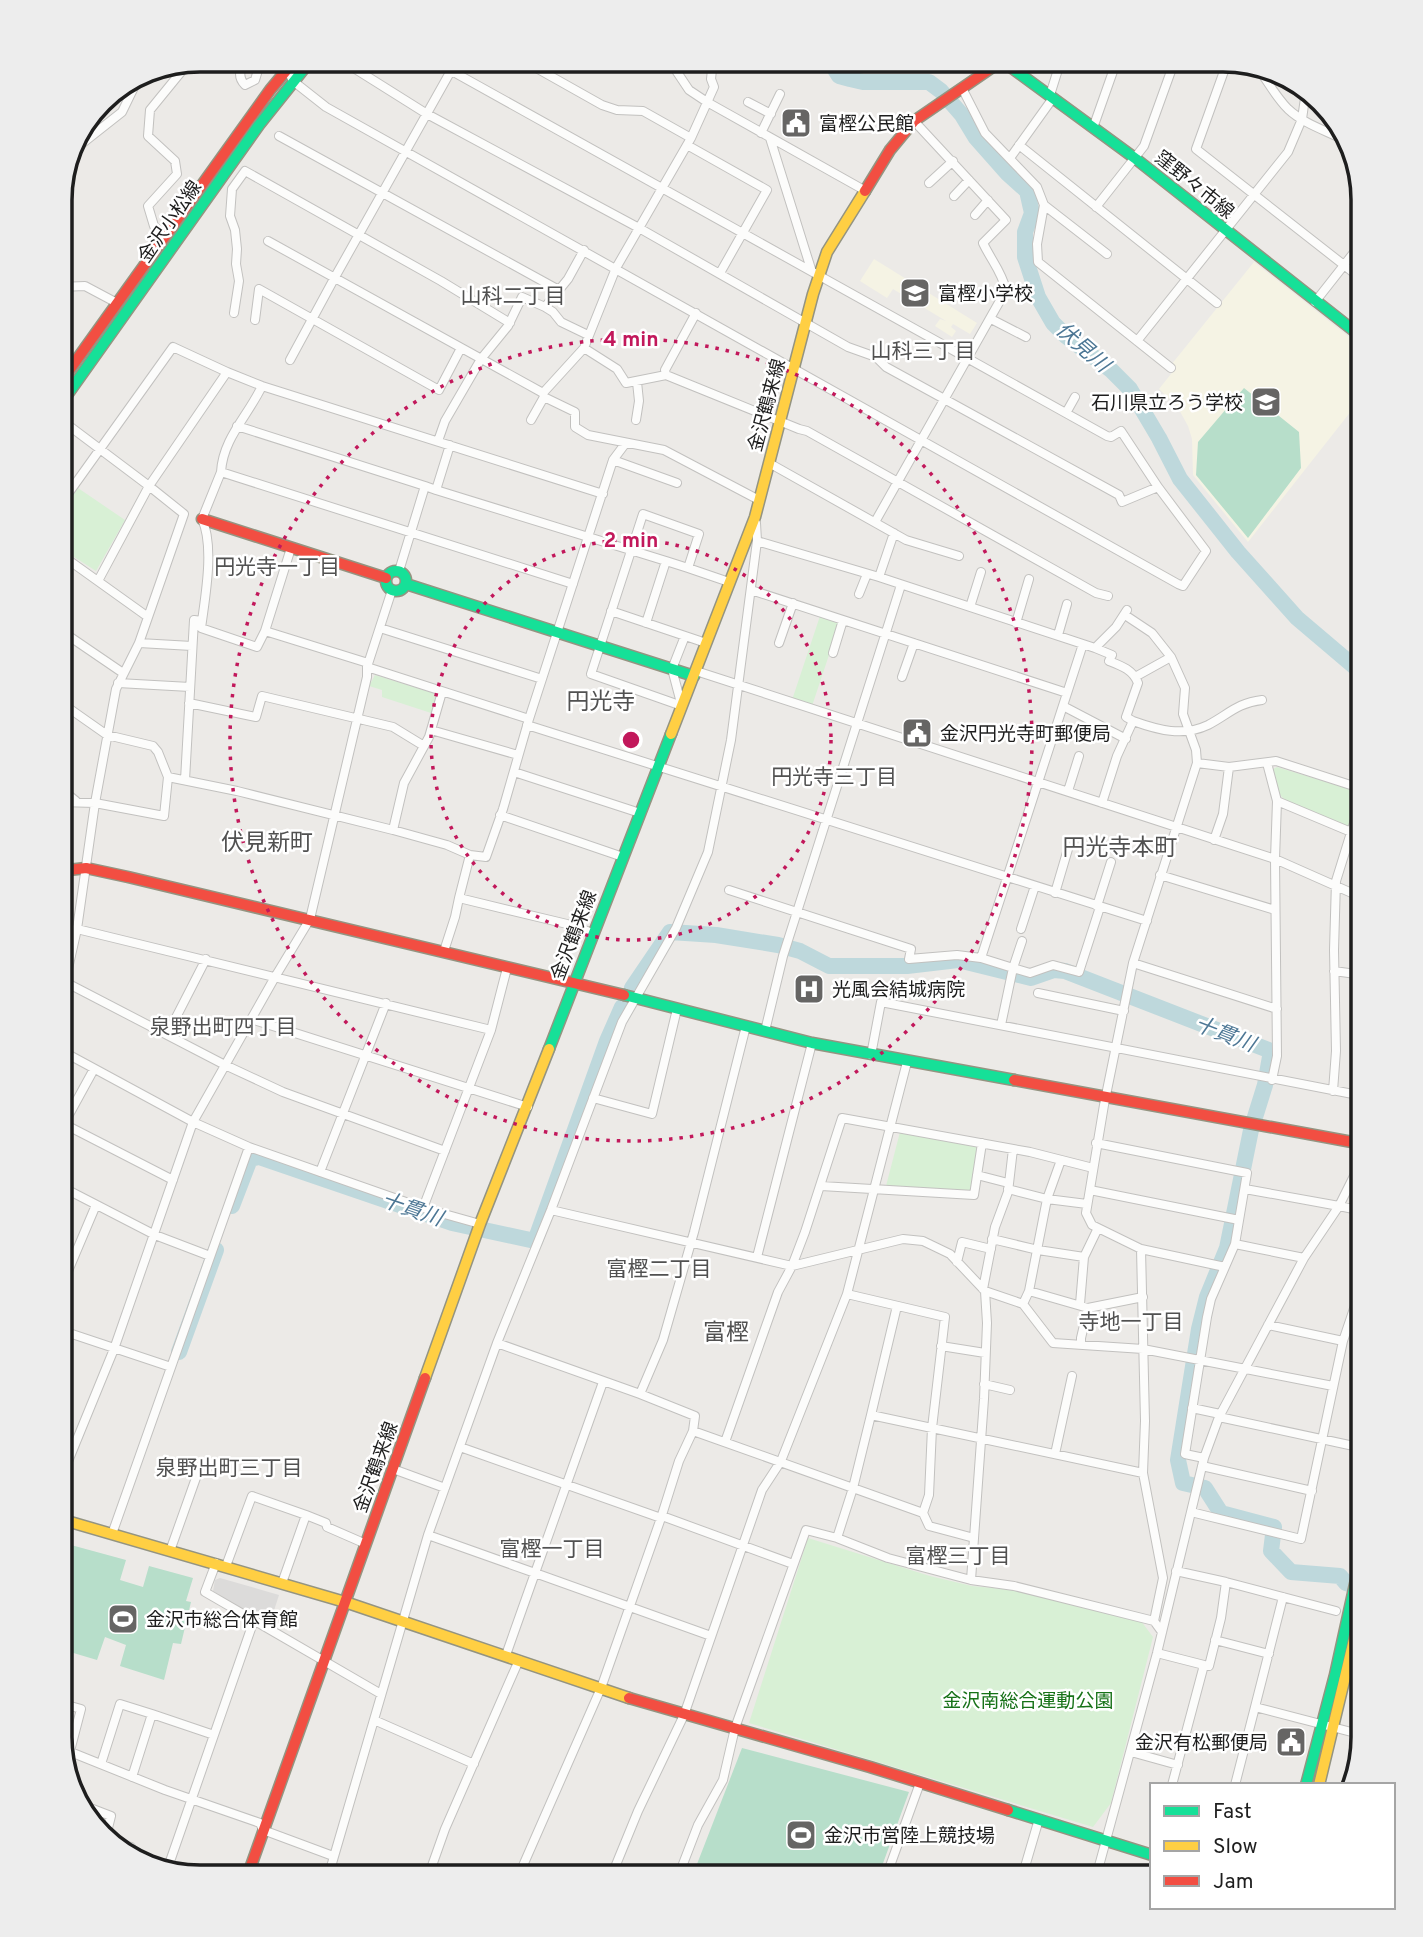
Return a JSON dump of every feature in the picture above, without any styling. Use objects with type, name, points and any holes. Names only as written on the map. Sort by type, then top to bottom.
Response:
[{"type":"main road","name":"金沢小松線","points":[[72,366],[281,72]]},
{"type":"main road","name":"金沢小松線","points":[[72,388],[259,125],[301,72]]},
{"type":"main road","name":"金沢鶴来線","points":[[251,1865],[479,1228],[755,517],[827,251],[890,150],[914,121],[986,72]]},
{"type":"main road","name":"窪野々市線","points":[[1019,72],[1136,159],[1351,329]]},
{"type":"main road","points":[[202,519],[386,578]]},
{"type":"main road","points":[[399,571],[404,575],[406,583],[399,590],[393,590],[387,584],[386,578],[390,573],[399,571]]},
{"type":"main road","points":[[406,583],[672,669],[695,674]]},
{"type":"main road","points":[[72,870],[86,868],[310,919],[574,982],[812,1043],[1351,1142]]},
{"type":"main road","points":[[72,1522],[345,1602],[684,1715],[920,1783],[1150,1854]]},
{"type":"main road","points":[[1307,1783],[1351,1602]]},
{"type":"main road","points":[[1320,1783],[1351,1656]]},
{"type":"street","points":[[240,72],[241,81],[245,85],[255,80],[257,72]]},
{"type":"street","points":[[291,72],[293,81],[326,107],[1184,586],[1206,551],[1158,487],[1121,430],[1107,436],[453,72]]},
{"type":"street","points":[[360,72],[427,114],[639,228],[848,347],[876,357],[886,367],[1119,495],[1122,502],[1158,487]]},
{"type":"street","points":[[290,360],[450,72]]},
{"type":"street","points":[[543,72],[602,105],[617,110],[643,111],[766,190],[720,273]]},
{"type":"street","points":[[676,72],[689,90],[707,102],[864,190]]},
{"type":"street","points":[[531,420],[544,395],[584,348],[616,268],[689,142],[714,87],[710,79],[711,72]]},
{"type":"street","points":[[1010,158],[1052,96],[1058,72]]},
{"type":"street","points":[[1093,128],[1113,72]]},
{"type":"street","points":[[1096,207],[1144,146],[1171,72]]},
{"type":"street","points":[[1223,72],[1196,149],[1351,271]]},
{"type":"street","points":[[166,235],[154,226],[148,206],[177,174],[175,161],[148,135],[150,110],[180,74]]},
{"type":"street","points":[[1266,80],[1280,100],[1302,120],[1333,135]]},
{"type":"street","points":[[962,90],[985,133],[1037,187],[1044,205],[1107,254]]},
{"type":"street","points":[[87,140],[122,112],[132,91]]},
{"type":"street","points":[[761,133],[780,94]]},
{"type":"street","points":[[1137,341],[1287,152],[1302,120],[1305,101]]},
{"type":"street","points":[[748,102],[771,114]]},
{"type":"street","points":[[875,522],[1006,290],[1002,274],[993,264],[983,243],[1006,220],[914,121]]},
{"type":"street","points":[[279,136],[557,289]]},
{"type":"street","points":[[770,138],[809,267],[819,275]]},
{"type":"street","points":[[1019,145],[1217,303]]},
{"type":"street","points":[[929,183],[953,161]]},
{"type":"street","points":[[234,313],[239,281],[235,230],[230,216],[232,189],[244,171],[510,323]]},
{"type":"street","points":[[954,196],[969,180]]},
{"type":"street","points":[[975,215],[988,200]]},
{"type":"street","points":[[1044,205],[1037,244],[1038,262],[1171,368]]},
{"type":"street","points":[[268,241],[575,412],[575,427],[588,435],[664,450],[759,500]]},
{"type":"street","points":[[545,307],[557,289],[568,279],[584,250]]},
{"type":"street","points":[[1315,302],[1351,256]]},
{"type":"street","points":[[72,287],[85,286],[117,303]]},
{"type":"street","points":[[255,320],[259,289],[439,390],[461,348]]},
{"type":"street","points":[[438,441],[446,421],[481,359],[510,323],[522,297],[545,307],[561,322],[588,335]]},
{"type":"street","points":[[666,375],[665,370],[696,313]]},
{"type":"street","points":[[991,319],[1026,337]]},
{"type":"street","points":[[72,489],[173,347],[262,386],[603,494]]},
{"type":"street","points":[[584,348],[617,369],[626,383],[666,375],[807,431],[1096,593],[1108,596]]},
{"type":"street","points":[[97,581],[149,486],[228,372]]},
{"type":"street","points":[[636,420],[639,401],[637,382]]},
{"type":"street","points":[[262,386],[237,426],[222,459],[220,472],[202,519],[207,530],[207,588],[201,628],[257,647],[265,631],[291,548]]},
{"type":"street","points":[[1066,413],[1075,397]]},
{"type":"street","points":[[237,426],[729,582]]},
{"type":"street","points":[[72,428],[184,514],[202,519]]},
{"type":"street","points":[[168,777],[393,830],[447,845],[470,855],[486,857],[613,460],[625,444]]},
{"type":"street","points":[[436,490],[450,445]]},
{"type":"street","points":[[613,460],[677,483]]},
{"type":"street","points":[[769,463],[906,540],[959,556]]},
{"type":"street","points":[[220,472],[573,584]]},
{"type":"street","points":[[399,571],[425,486]]},
{"type":"street","points":[[72,951],[95,803],[118,683],[139,643],[184,514]]},
{"type":"street","points":[[682,706],[591,674],[643,514],[699,534],[688,568]]},
{"type":"street","points":[[331,1865],[428,1535],[497,1343],[622,1022],[674,931],[708,852],[723,787],[738,685],[757,541],[755,517]]},
{"type":"street","points":[[879,577],[894,533]]},
{"type":"street","points":[[757,541],[879,577],[1112,655],[1109,661],[1125,667],[1138,683],[1126,717],[1152,728],[1189,732],[1207,725],[1244,702],[1262,700]]},
{"type":"street","points":[[646,623],[666,561]]},
{"type":"street","points":[[72,563],[148,617]]},
{"type":"street","points":[[970,607],[981,572]]},
{"type":"street","points":[[859,594],[867,574]]},
{"type":"street","points":[[1016,622],[1030,579]]},
{"type":"street","points":[[765,1031],[786,948],[901,585]]},
{"type":"street","points":[[72,1442],[114,1349],[193,1122],[310,919],[368,665],[393,590]]},
{"type":"street","points":[[751,590],[1067,693]]},
{"type":"street","points":[[779,643],[793,603]]},
{"type":"street","points":[[1058,635],[1066,604]]},
{"type":"street","points":[[611,611],[706,643]]},
{"type":"street","points":[[1095,648],[1126,613],[1152,633],[1171,657],[1185,688],[1183,714],[1196,750],[1197,763],[1133,963],[1096,1143],[1086,1213],[1092,1225],[1141,1249],[1221,1266]]},
{"type":"street","points":[[185,780],[194,620],[202,621]]},
{"type":"street","points":[[833,653],[844,620]]},
{"type":"street","points":[[380,628],[542,679]]},
{"type":"street","points":[[265,631],[658,767],[1147,920]]},
{"type":"street","points":[[682,706],[672,669],[685,636]]},
{"type":"street","points":[[72,637],[123,673]]},
{"type":"street","points":[[139,643],[192,646]]},
{"type":"street","points":[[902,677],[914,643]]},
{"type":"street","points":[[981,958],[1083,644]]},
{"type":"street","points":[[1135,677],[1171,657]]},
{"type":"street","points":[[695,674],[738,685],[1275,859],[1351,893]]},
{"type":"street","points":[[118,683],[190,687]]},
{"type":"street","points":[[393,830],[404,783],[432,730],[442,692]]},
{"type":"street","points":[[189,703],[256,717],[262,696],[393,727],[424,746]]},
{"type":"street","points":[[1063,706],[1126,739]]},
{"type":"street","points":[[72,710],[107,735],[153,746],[159,752],[168,777],[164,816],[72,801]]},
{"type":"street","points":[[1102,803],[1133,721]]},
{"type":"street","points":[[432,730],[518,755]]},
{"type":"street","points":[[1069,792],[1079,756]]},
{"type":"street","points":[[1197,763],[1229,767],[1276,761],[1351,787]]},
{"type":"street","points":[[1267,763],[1277,801],[1277,1056],[1268,1079]]},
{"type":"street","points":[[1214,840],[1223,814],[1229,767]]},
{"type":"street","points":[[514,772],[640,813]]},
{"type":"street","points":[[72,798],[76,801]]},
{"type":"street","points":[[1277,801],[1351,832],[1336,881],[1336,1051],[1333,1091]]},
{"type":"street","points":[[500,815],[623,857]]},
{"type":"street","points":[[1055,893],[1068,849]]},
{"type":"street","points":[[443,951],[455,917],[470,855]]},
{"type":"street","points":[[729,890],[911,949],[909,959],[957,955],[981,958],[1012,972],[1030,973],[1053,965],[1079,972],[1111,862]]},
{"type":"street","points":[[1160,875],[1275,910]]},
{"type":"street","points":[[1021,929],[1035,886]]},
{"type":"street","points":[[458,898],[567,924],[593,933]]},
{"type":"street","points":[[72,930],[206,959],[491,1030]]},
{"type":"street","points":[[1001,1026],[1012,972],[1022,941]]},
{"type":"street","points":[[167,1035],[206,959]]},
{"type":"street","points":[[1133,963],[1277,1009]]},
{"type":"street","points":[[422,1208],[491,1030],[507,968]]},
{"type":"street","points":[[1334,971],[1351,973]]},
{"type":"street","points":[[72,986],[283,1092],[444,1151]]},
{"type":"street","points":[[1038,993],[1124,1011]]},
{"type":"street","points":[[871,1055],[881,1002],[1351,1094]]},
{"type":"street","points":[[320,1172],[386,1003]]},
{"type":"street","points":[[593,1098],[652,1114],[677,1009]]},
{"type":"street","points":[[251,1019],[528,1107]]},
{"type":"street","points":[[640,1394],[663,1340],[746,1026]]},
{"type":"street","points":[[757,1257],[812,1043]]},
{"type":"street","points":[[72,1057],[193,1122],[249,1147],[479,1228]]},
{"type":"street","points":[[616,1865],[638,1811],[684,1715],[762,1490],[781,1461],[847,1294],[907,1062]]},
{"type":"street","points":[[72,1109],[94,1069]]},
{"type":"street","points":[[725,1442],[778,1292],[792,1266],[821,1186],[842,1118],[1013,1149],[1093,1168]]},
{"type":"street","points":[[72,1132],[173,1180]]},
{"type":"street","points":[[821,1186],[974,1195],[982,1143]]},
{"type":"street","points":[[1096,1143],[1247,1173],[1245,1189],[1235,1219],[1235,1244],[1221,1266],[1196,1359],[1185,1454],[1203,1462],[1312,1491]]},
{"type":"street","points":[[112,1534],[249,1147]]},
{"type":"street","points":[[971,1580],[987,1323],[984,1290],[991,1244],[1008,1186],[1013,1149]]},
{"type":"street","points":[[1023,1304],[1048,1199],[1061,1160]]},
{"type":"street","points":[[977,1175],[1048,1199],[1087,1204]]},
{"type":"street","points":[[1100,1865],[1157,1653],[1203,1462],[1219,1415],[1304,1258],[1339,1206],[1351,1182]]},
{"type":"street","points":[[1245,1189],[1351,1208]]},
{"type":"street","points":[[1090,1190],[1235,1219]]},
{"type":"street","points":[[72,1192],[155,1235],[210,1256]]},
{"type":"street","points":[[72,1262],[96,1205]]},
{"type":"street","points":[[551,1210],[792,1266],[904,1239],[923,1241],[950,1254],[984,1290],[1023,1304],[1053,1343],[1143,1349],[1333,1386]]},
{"type":"street","points":[[1082,1344],[1084,1258],[1098,1228]]},
{"type":"street","points":[[957,1262],[962,1242],[1084,1258]]},
{"type":"street","points":[[1235,1244],[1304,1258]]},
{"type":"street","points":[[1141,1249],[1145,1421],[1143,1473],[1163,1578],[1154,1621]]},
{"type":"street","points":[[1028,1291],[1084,1306],[1143,1297]]},
{"type":"street","points":[[847,1294],[944,1317],[932,1428],[929,1494],[923,1513],[929,1526],[974,1538]]},
{"type":"street","points":[[837,1538],[853,1488],[897,1306]]},
{"type":"street","points":[[1191,1512],[1301,1539],[1333,1386],[1351,1318]]},
{"type":"street","points":[[1268,1325],[1343,1342]]},
{"type":"street","points":[[72,1333],[171,1367]]},
{"type":"street","points":[[497,1343],[695,1416],[601,1688],[523,1865]]},
{"type":"street","points":[[941,1346],[985,1353]]},
{"type":"street","points":[[1055,1454],[1072,1376]]},
{"type":"street","points":[[506,1656],[603,1382]]},
{"type":"street","points":[[984,1384],[1010,1390]]},
{"type":"street","points":[[1192,1408],[1351,1445]]},
{"type":"street","points":[[871,1415],[1143,1473]]},
{"type":"street","points":[[692,1431],[923,1513]]},
{"type":"street","points":[[460,1447],[793,1564]]},
{"type":"street","points":[[393,1469],[446,1488]]},
{"type":"street","points":[[170,1551],[197,1475]]},
{"type":"street","points":[[366,1544],[306,1515],[252,1496],[221,1565],[205,1592],[382,1694]]},
{"type":"street","points":[[282,1583],[306,1515]]},
{"type":"street","points":[[683,1865],[698,1825],[723,1780],[735,1728],[806,1530],[837,1538],[888,1558],[971,1580],[1014,1586],[1154,1621],[1162,1632]]},
{"type":"street","points":[[428,1535],[711,1636]]},
{"type":"street","points":[[1176,1571],[1336,1611]]},
{"type":"street","points":[[1163,1578],[1174,1581]]},
{"type":"street","points":[[1157,1653],[1209,1666],[1226,1582]]},
{"type":"street","points":[[1236,1783],[1283,1597]]},
{"type":"street","points":[[170,1861],[254,1620]]},
{"type":"street","points":[[1216,1640],[1269,1654]]},
{"type":"street","points":[[432,1865],[519,1660]]},
{"type":"street","points":[[1173,1783],[1204,1665]]},
{"type":"street","points":[[101,1764],[120,1704],[214,1735]]},
{"type":"street","points":[[72,1706],[81,1709],[72,1734]]},
{"type":"street","points":[[1255,1707],[1351,1732]]},
{"type":"street","points":[[132,1777],[152,1714]]},
{"type":"street","points":[[374,1720],[474,1764]]},
{"type":"street","points":[[1131,1752],[1178,1765]]},
{"type":"street","points":[[73,1753],[260,1823],[263,1830],[333,1856]]},
{"type":"street","points":[[890,1865],[920,1783]]},
{"type":"street","points":[[94,1809],[111,1816],[108,1826]]},
{"type":"street","points":[[1026,1865],[1039,1819]]},
{"type":"shaded area","name":"富樫小学校","points":[[874,259],[977,323],[970,334],[953,324],[951,327],[956,331],[952,337],[935,326],[940,319],[946,321],[893,289],[887,298],[860,281]]},
{"type":"shaded area","name":"石川県立ろう学校","points":[[1254,262],[1351,339],[1351,411],[1248,542],[1193,475],[1192,439],[1188,426],[1177,406],[1159,389],[1175,369],[1171,365]]},
{"type":"shaded area","points":[[220,1578],[279,1595],[269,1626],[213,1591],[215,1580]]},
{"type":"green space","points":[[1244,388],[1299,432],[1301,468],[1248,538],[1196,475],[1198,442]]},
{"type":"green space","points":[[78,488],[125,520],[96,571],[72,556],[72,497]]},
{"type":"green space","points":[[820,616],[840,622],[812,706],[792,700]]},
{"type":"green space","points":[[375,675],[436,694],[431,713],[382,697],[382,690],[369,686]]},
{"type":"green space","points":[[1277,767],[1351,789],[1350,825],[1345,827],[1285,800],[1280,795],[1273,769]]},
{"type":"green space","points":[[900,1132],[977,1147],[970,1192],[886,1186]]},
{"type":"green space","name":"金沢南総合運動公園","points":[[808,1538],[930,1576],[972,1586],[1014,1590],[1141,1621],[1153,1637],[1111,1803],[1093,1827],[749,1723]]},
{"type":"green space","name":"金沢市総合体育館","points":[[72,1545],[126,1560],[120,1580],[143,1587],[149,1566],[193,1578],[186,1601],[191,1602],[181,1644],[173,1643],[164,1680],[120,1666],[126,1645],[105,1637],[97,1660],[72,1653]]},
{"type":"green space","name":"金沢市営陸上競技場","points":[[742,1748],[909,1792],[882,1865],[697,1865]]},
{"type":"waterway","name":"伏見川","points":[[836,72],[839,76],[863,82],[929,82],[941,91],[962,115],[976,138],[1027,191],[1032,213],[1025,232],[1025,257],[1038,297],[1053,323],[1130,389],[1180,479],[1238,552],[1297,618],[1351,664]]},
{"type":"waterway","name":"十貫川","points":[[632,988],[670,932],[716,935],[800,951],[829,966],[907,966],[958,960],[1031,978],[1054,970],[1065,971],[1271,1051],[1265,1085],[1251,1130],[1227,1248],[1207,1297],[1199,1329],[1178,1460],[1183,1483],[1205,1488],[1221,1513],[1274,1527],[1271,1551],[1291,1572],[1340,1576],[1351,1584]]},
{"type":"waterway","name":"十貫川","points":[[232,1206],[250,1159],[259,1157],[452,1223],[535,1241],[607,1041],[622,1007]]},
{"type":"waterway","name":"十貫川","points":[[179,1352],[216,1250]]},
{"type":"traffic: fast","points":[[72,388],[259,125],[301,72]]},
{"type":"traffic: fast","points":[[1017,72],[1136,159],[1351,329]]},
{"type":"traffic: fast","points":[[396,571],[403,574],[406,581],[403,588],[396,591],[389,588],[386,581],[389,574],[396,571]]},
{"type":"traffic: fast","points":[[406,584],[694,676]]},
{"type":"traffic: fast","points":[[549,1049],[671,734]]},
{"type":"traffic: fast","points":[[624,995],[812,1043],[1014,1080]]},
{"type":"traffic: fast","points":[[1307,1783],[1351,1602]]},
{"type":"traffic: fast","points":[[1008,1810],[1150,1854]]},
{"type":"traffic: slow","points":[[671,734],[755,517],[813,294],[827,252],[865,191]]},
{"type":"traffic: slow","points":[[425,1378],[480,1224],[549,1049]]},
{"type":"traffic: slow","points":[[72,1522],[345,1602],[629,1698]]},
{"type":"traffic: slow","points":[[1319,1783],[1351,1652]]},
{"type":"traffic: jam","points":[[72,366],[285,72]]},
{"type":"traffic: jam","points":[[865,191],[890,150],[914,121],[985,72]]},
{"type":"traffic: jam","points":[[202,519],[386,578]]},
{"type":"traffic: jam","points":[[72,870],[86,868],[128,877],[624,995]]},
{"type":"traffic: jam","points":[[1014,1080],[1351,1142]]},
{"type":"traffic: jam","points":[[251,1865],[425,1378]]},
{"type":"traffic: jam","points":[[629,1698],[870,1767],[1008,1810]]},
{"type":"place","name":"富樫公民館","points":[[796,123]]},
{"type":"place","name":"富樫小学校","points":[[915,293]]},
{"type":"place","name":"石川県立ろう学校","points":[[1266,402]]},
{"type":"place","name":"金沢円光寺町郵便局","points":[[917,733]]},
{"type":"place","name":"光風会結城病院","points":[[809,989]]},
{"type":"place","name":"金沢市総合体育館","points":[[123,1619]]},
{"type":"place","name":"金沢有松郵便局","points":[[1291,1742]]},
{"type":"place","name":"金沢市営陸上競技場","points":[[801,1835]]},
{"type":"district","name":"山科二丁目","points":[[513,296]]},
{"type":"district","name":"山科三丁目","points":[[923,351]]},
{"type":"district","name":"円光寺一丁目","points":[[277,567]]},
{"type":"district","name":"円光寺","points":[[601,701]]},
{"type":"district","name":"円光寺三丁目","points":[[834,777]]},
{"type":"district","name":"伏見新町","points":[[267,842]]},
{"type":"district","name":"円光寺本町","points":[[1120,847]]},
{"type":"district","name":"泉野出町四丁目","points":[[223,1027]]},
{"type":"district","name":"富樫二丁目","points":[[659,1269]]},
{"type":"district","name":"寺地一丁目","points":[[1131,1322]]},
{"type":"district","name":"富樫","points":[[726,1332]]},
{"type":"district","name":"泉野出町三丁目","points":[[229,1468]]},
{"type":"district","name":"富樫一丁目","points":[[552,1549]]},
{"type":"district","name":"富樫三丁目","points":[[958,1556]]}]
